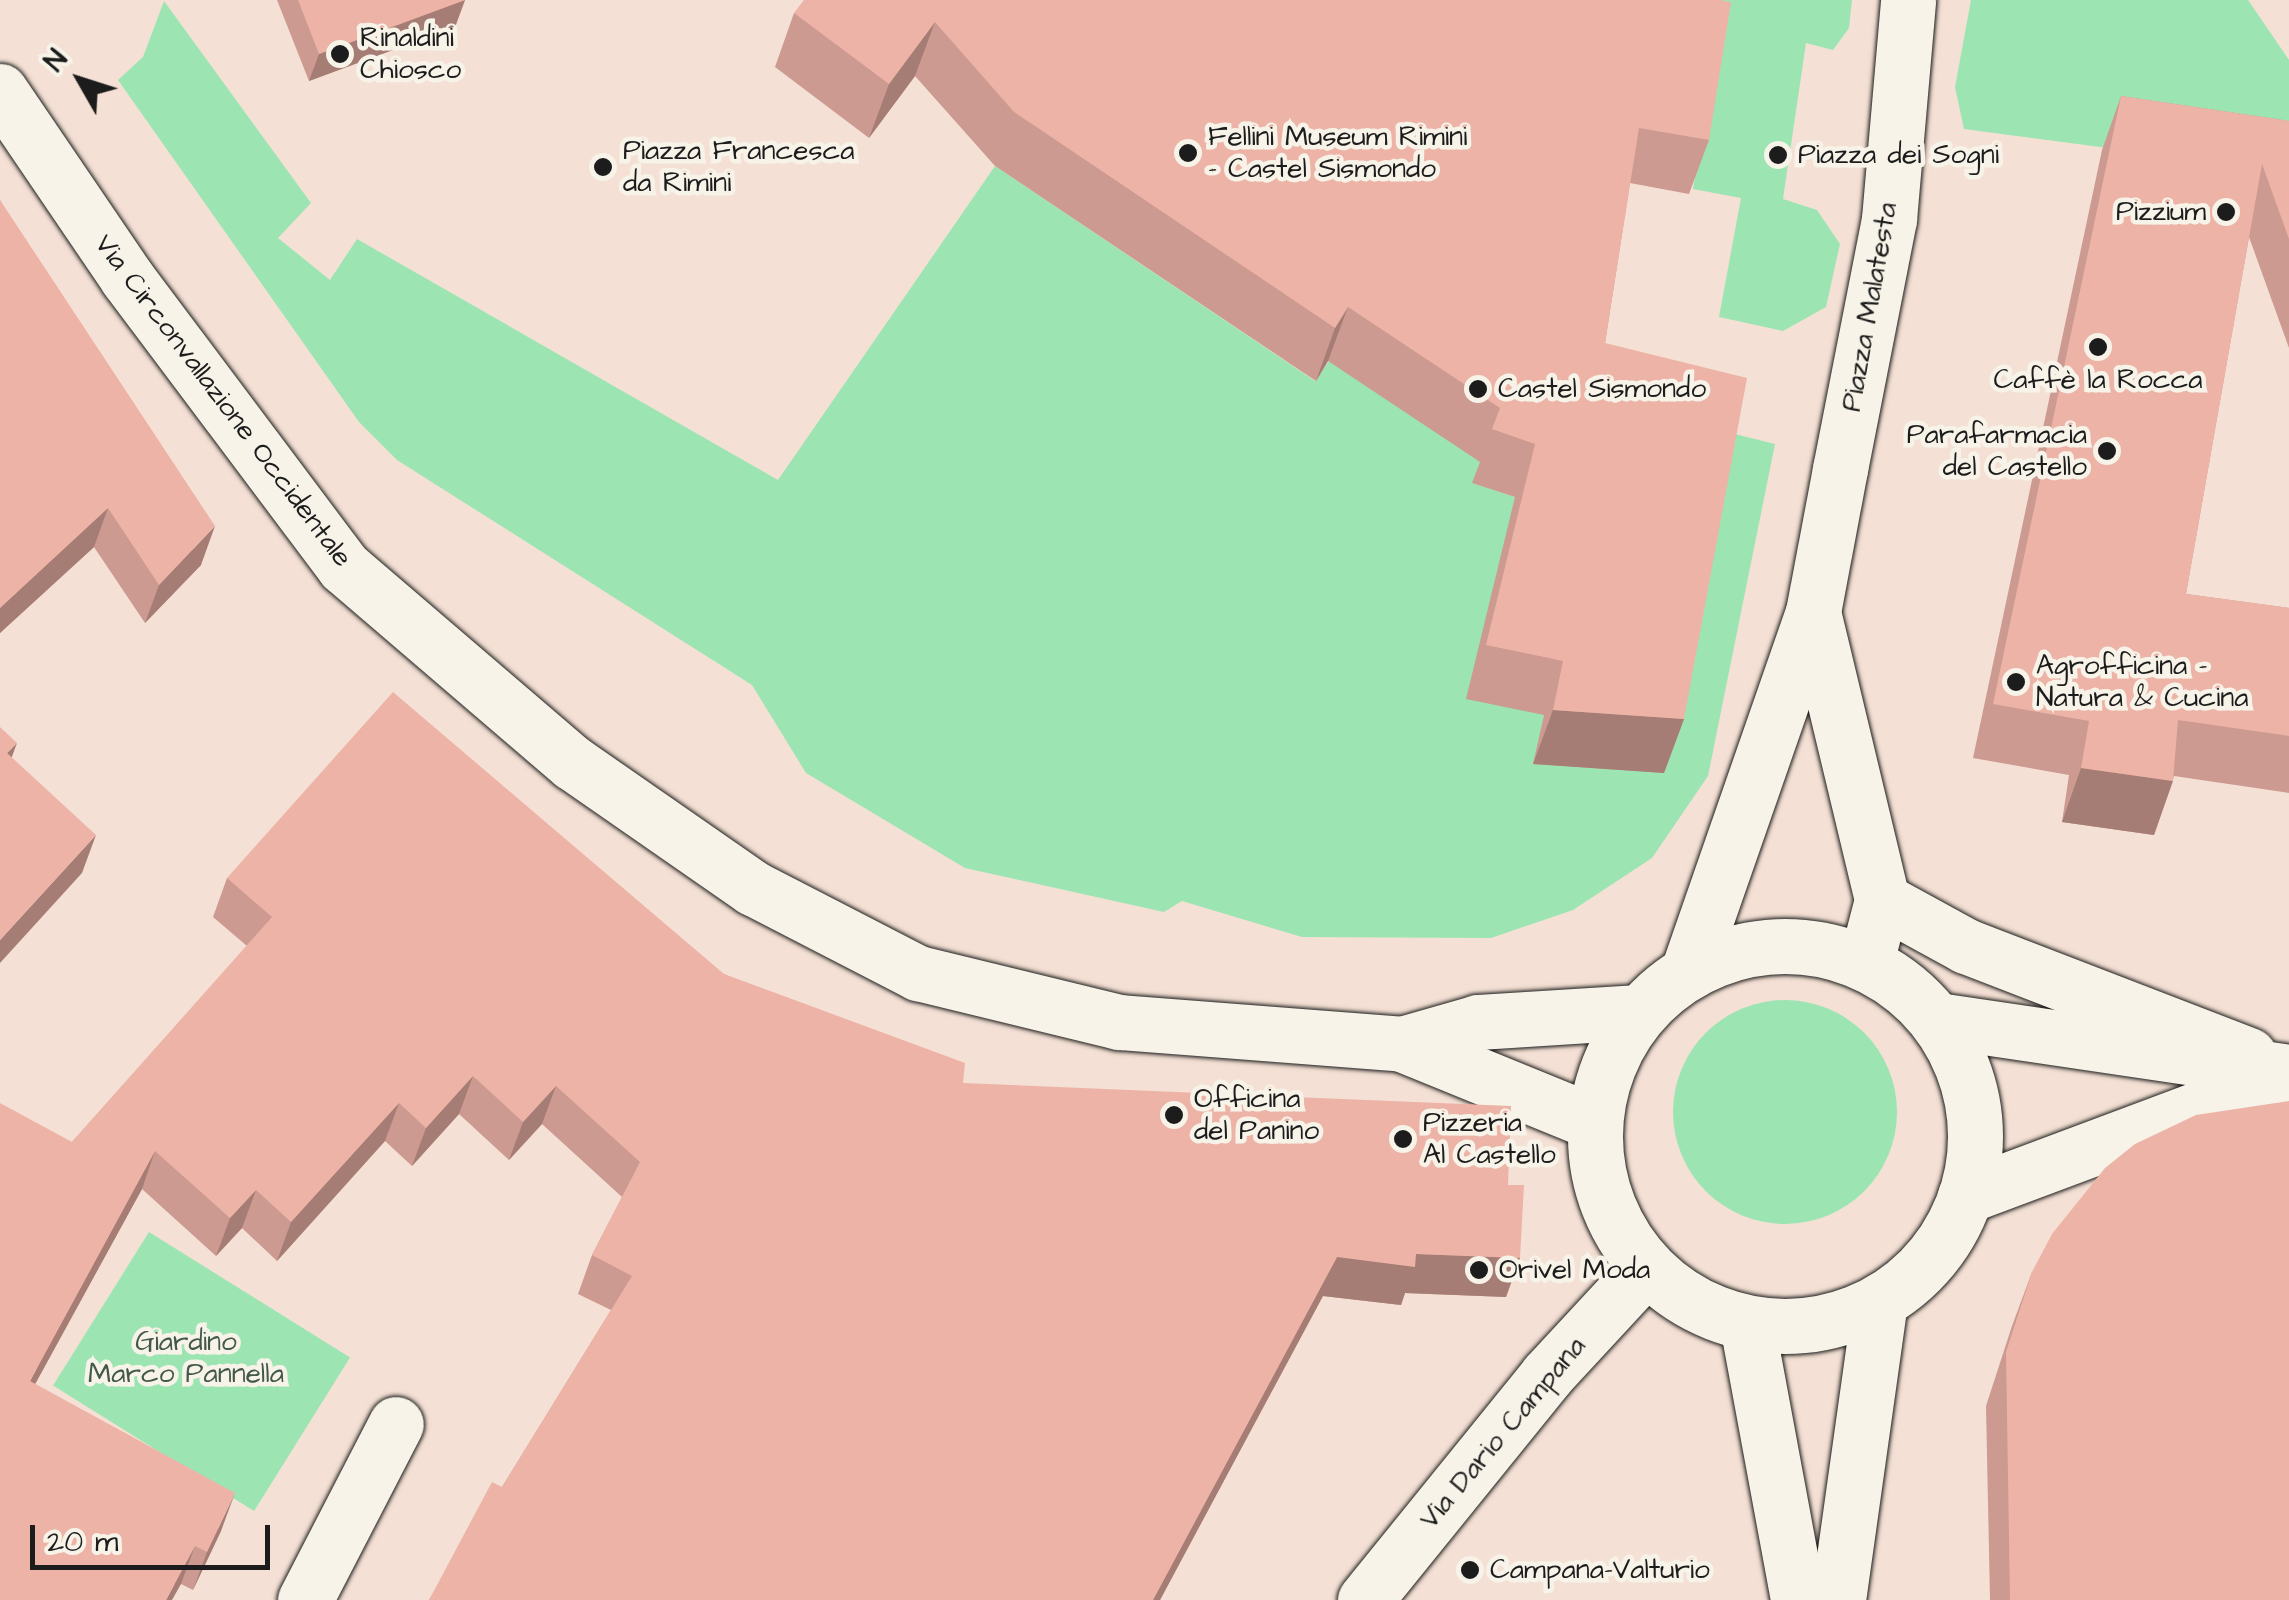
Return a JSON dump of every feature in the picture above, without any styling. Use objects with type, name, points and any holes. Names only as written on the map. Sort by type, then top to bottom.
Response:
[{"type":"street","name":"Piazza Malatesta","points":[[1688,971],[1813,612],[1889,219],[1908,0]]},
{"type":"street","name":"Via Circonvallazione Occidentale","points":[[0,91],[127,278],[344,567],[572,763],[753,888],[918,973],[1119,1022],[1402,1044],[1593,1122]]},
{"type":"street","name":"Piazza Malatesta","points":[[1813,612],[1882,900],[1866,962]]},
{"type":"street","points":[[1882,900],[1966,946],[2289,1072]]},
{"type":"street","points":[[1776,945],[1821,948],[1866,962],[1904,986],[1937,1020],[1960,1060],[1973,1104],[1975,1150],[1966,1196],[1936,1249],[1880,1301],[1838,1319],[1792,1328],[1747,1324],[1703,1309],[1645,1269],[1609,1212],[1593,1122],[1602,1077],[1636,1012],[1688,971],[1730,952],[1776,945]]},
{"type":"street","name":"Via Circonvallazione Occidentale","points":[[1402,1044],[1478,1022],[1636,1012]]},
{"type":"street","points":[[1937,1020],[2289,1072]]},
{"type":"street","points":[[1966,1196],[2289,1072]]},
{"type":"street","name":"Via Dario Campana","points":[[1365,1600],[1547,1375],[1645,1269]]},
{"type":"street","points":[[1838,1600],[1880,1301]]},
{"type":"street","points":[[1747,1324],[1798,1600]]},
{"type":"street","points":[[305,1600],[396,1424]]},
{"type":"green space","name":"Piazza dei Sogni","points":[[1482,0],[1852,0],[1849,28],[1833,50],[1806,43],[1783,199],[1817,210],[1840,244],[1826,307],[1783,331],[1719,317],[1741,198],[1693,189],[1714,51]]},
{"type":"green space","points":[[1971,0],[2248,0],[2289,60],[2289,172],[1964,129],[1955,87]]},
{"type":"green space","points":[[164,1],[311,203],[278,238],[330,280],[357,239],[778,480],[995,166],[1315,381],[1329,361],[1481,462],[1473,483],[1515,497],[1544,715],[1534,764],[1727,432],[1775,444],[1708,776],[1652,858],[1573,910],[1491,938],[1302,937],[1182,901],[1164,912],[965,868],[806,773],[752,685],[397,460],[359,422],[118,80],[143,57]]},
{"type":"green space","points":[[1785,1000],[1828,1008],[1864,1033],[1889,1069],[1897,1112],[1889,1155],[1864,1191],[1828,1216],[1785,1224],[1742,1216],[1706,1191],[1681,1155],[1673,1112],[1681,1069],[1706,1033],[1742,1008]]},
{"type":"green space","name":"Giardino Marco Pannella","points":[[149,1232],[350,1358],[254,1511],[53,1385]]},
{"type":"building","points":[[298,0],[465,0],[319,54]]},
{"type":"building","name":"Castel Sismondo","points":[[804,0],[1731,2],[1709,140],[1639,128],[1605,343],[1747,378],[1684,719],[1553,710],[1563,661],[1486,645],[1535,444],[1492,429],[1500,408],[1348,307],[1335,328],[1014,112],[935,22],[889,84],[794,13]]},
{"type":"building","points":[[2121,96],[2289,121],[2289,239],[2262,164],[2186,594],[2289,608],[2289,736],[2178,720],[2173,781],[2081,768],[2089,721],[1993,704]]},
{"type":"building","points":[[0,200],[215,526],[159,585],[108,508],[0,608]]},
{"type":"building","points":[[393,692],[724,974],[965,1063],[963,1083],[1511,1106],[1508,1185],[1524,1185],[1520,1258],[1416,1254],[1415,1267],[1337,1257],[1153,1600],[429,1600],[492,1482],[502,1487],[632,1276],[592,1255],[640,1162],[556,1086],[523,1122],[473,1076],[426,1128],[399,1103],[291,1222],[256,1190],[230,1218],[155,1151],[30,1381],[235,1493],[207,1552],[195,1546],[166,1600],[0,1600],[0,1103],[72,1142],[272,917],[227,878]]},
{"type":"building","points":[[0,727],[17,743],[7,753],[96,835],[0,940]]},
{"type":"building","points":[[2289,1101],[2289,1600],[2010,1600],[2006,1352],[2032,1272],[2052,1234],[2105,1168],[2135,1144],[2196,1115]]},
{"type":"place","name":"Rinaldini Chiosco","points":[[340,54]]},
{"type":"place","name":"Fellini Museum Rimini - Castel Sismondo","points":[[1188,153]]},
{"type":"place","name":"Piazza dei Sogni","points":[[1778,155]]},
{"type":"place","name":"Piazza Francesca da Rimini","points":[[603,167]]},
{"type":"place","name":"Pizzium","points":[[2226,212]]},
{"type":"place","name":"Caffè la Rocca","points":[[2098,347]]},
{"type":"place","name":"Castel Sismondo","points":[[1478,389]]},
{"type":"place","name":"Parafarmacia del Castello","points":[[2107,451]]},
{"type":"place","name":"Agrofficina - Natura & Cucina","points":[[2016,682]]},
{"type":"place","name":"Officina del Panino","points":[[1174,1115]]},
{"type":"place","name":"Pizzeria Al Castello","points":[[1403,1139]]},
{"type":"place","name":"Orivel Moda","points":[[1479,1270]]},
{"type":"place","name":"Campana-Valturio","points":[[1470,1570]]}]
